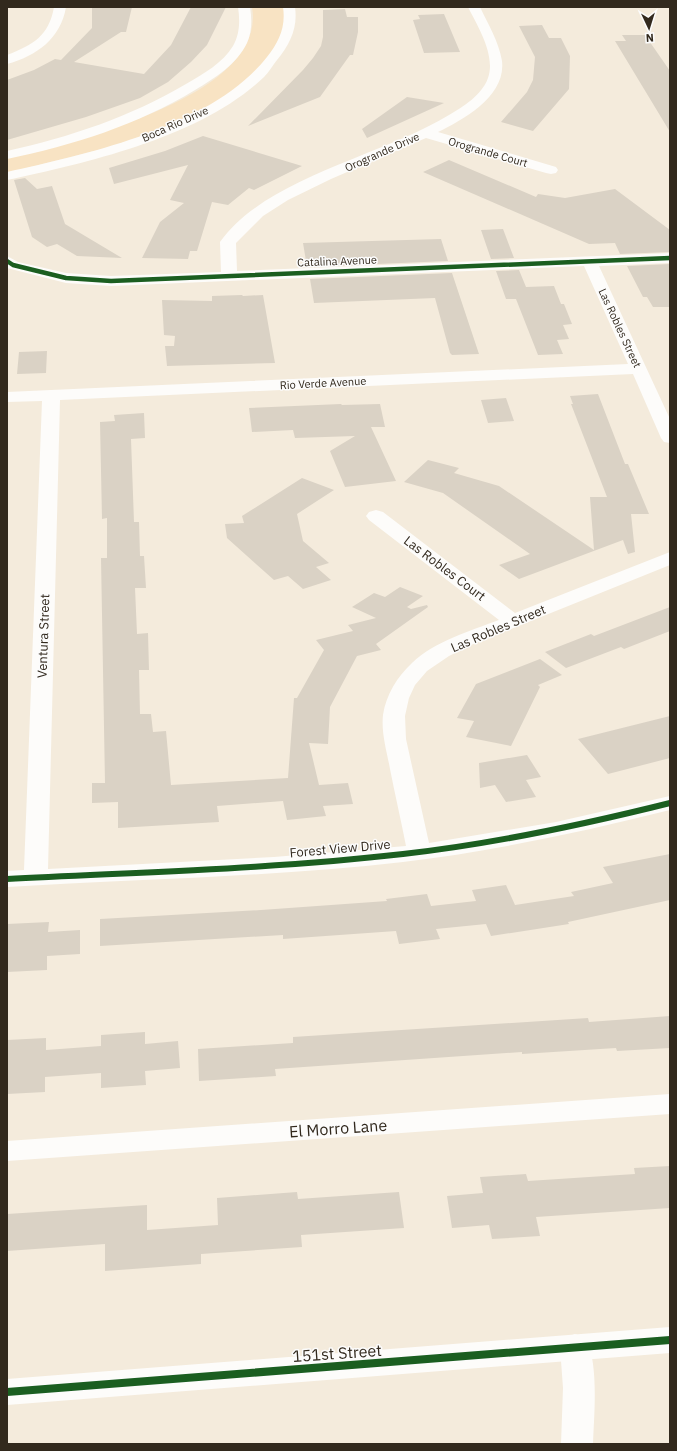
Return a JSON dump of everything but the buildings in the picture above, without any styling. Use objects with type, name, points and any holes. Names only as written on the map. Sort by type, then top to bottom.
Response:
[{"type":"street","points":[[7,60],[32,49],[52,32],[57,25],[60,7]]},
{"type":"street","name":"Boca Rio Drive","points":[[7,155],[72,139],[115,124],[157,107],[184,92],[216,72],[235,52],[244,33],[246,18],[244,7]]},
{"type":"street","name":"Boca Rio Drive","points":[[7,176],[69,162],[148,137],[191,119],[226,101],[254,80],[275,58],[289,33],[289,7]]},
{"type":"street","name":"Orogrande Drive","points":[[230,275],[228,242],[242,225],[268,205],[301,188],[447,122],[482,98],[494,78],[496,60],[490,42],[474,7]]},
{"type":"street","name":"Orogrande Court","points":[[425,133],[551,170]]},
{"type":"street","name":"Catalina Avenue","points":[[7,261],[13,265],[66,278],[111,281],[670,258]]},
{"type":"street","name":"Las Robles Street","points":[[590,262],[670,438]]},
{"type":"street","name":"Rio Verde Avenue","points":[[7,397],[639,369]]},
{"type":"street","name":"Ventura Street","points":[[36,877],[51,395]]},
{"type":"street","name":"Las Robles Court","points":[[376,516],[513,621]]},
{"type":"street","name":"Las Robles Street","points":[[419,851],[395,739],[394,716],[398,698],[406,682],[420,667],[442,652],[464,641],[670,558]]},
{"type":"street","name":"Forest View Drive","points":[[7,879],[355,859],[544,833],[670,803]]},
{"type":"street","name":"El Morro Lane","points":[[7,1151],[670,1104]]},
{"type":"street","name":"151st Street","points":[[7,1392],[670,1340]]},
{"type":"street","points":[[575,1347],[579,1388],[577,1444]]},
{"type":"shaded area","points":[[252,7],[284,7],[286,28],[260,71],[221,100],[151,133],[110,147],[7,173],[7,158],[116,127],[159,110],[198,90],[229,67],[249,39]]},
{"type":"cycle path","points":[[7,261],[13,265],[66,278],[111,281],[670,258]]},
{"type":"cycle path","points":[[7,879],[274,865],[402,854],[518,837],[670,803]]},
{"type":"cycle path","points":[[7,1392],[670,1340]]}]
